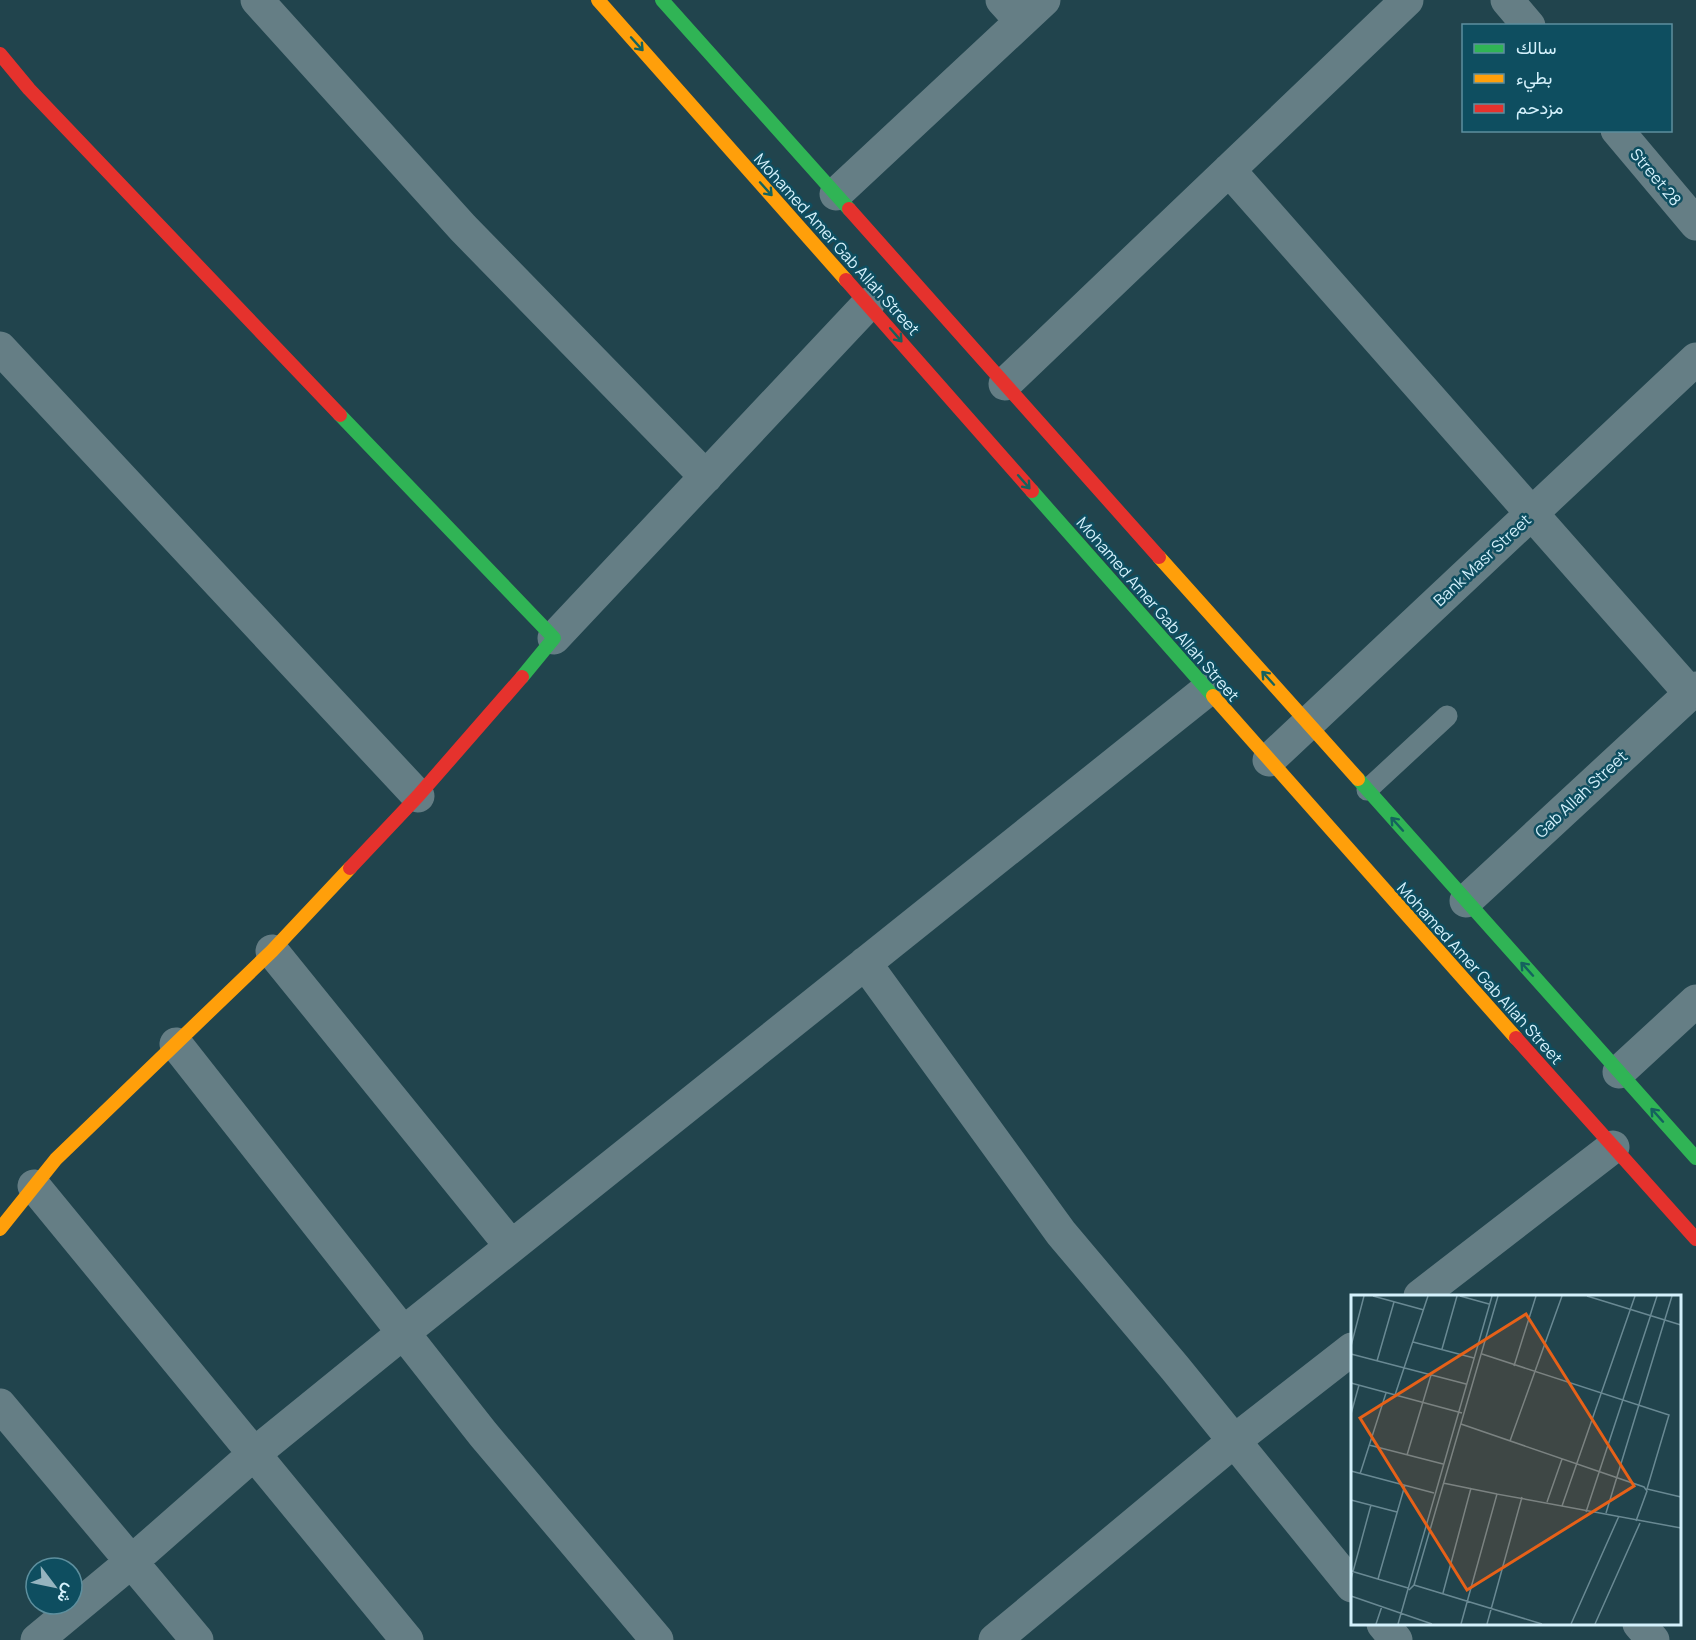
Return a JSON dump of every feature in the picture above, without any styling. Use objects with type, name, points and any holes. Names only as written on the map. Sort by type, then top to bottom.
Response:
[{"type":"street","points":[[257,0],[463,228],[706,477]]},
{"type":"street","name":"Mohamed Amer Gab Allah Street","points":[[598,0],[868,303],[1269,760],[1696,1239]]},
{"type":"street","name":"Mohamed Amer Gab Allah Street","points":[[663,0],[1696,1158]]},
{"type":"street","points":[[1005,384],[1407,0]]},
{"type":"street","points":[[1507,0],[1526,24]]},
{"type":"street","points":[[836,194],[1022,7]]},
{"type":"street","points":[[0,54],[29,88],[554,638]]},
{"type":"street","name":"Street 28","points":[[1619,132],[1696,224]]},
{"type":"street","points":[[1229,170],[1532,513],[1693,691]]},
{"type":"street","points":[[0,1230],[56,1159],[272,951],[418,796],[500,704],[554,638],[868,303]]},
{"type":"street","points":[[0,348],[418,796]]},
{"type":"street","name":"Bank Masr Street","points":[[1269,760],[1696,359]]},
{"type":"street","points":[[37,1640],[131,1562],[254,1454],[403,1332],[1207,690]]},
{"type":"street","name":"Gab Allah Street","points":[[1466,901],[1693,691]]},
{"type":"street","points":[[272,951],[511,1246]]},
{"type":"street","points":[[865,963],[1061,1233],[1351,1584]]},
{"type":"street","points":[[1619,1072],[1696,1001]]},
{"type":"street","points":[[176,1044],[483,1434],[657,1640]]},
{"type":"street","points":[[1421,1295],[1613,1147]]},
{"type":"street","points":[[34,1186],[407,1640]]},
{"type":"street","points":[[995,1640],[1234,1441],[1351,1351]]},
{"type":"street","points":[[0,1405],[197,1640]]},
{"type":"street","points":[[1385,1625],[1396,1640]]},
{"type":"street","points":[[1641,1625],[1653,1640]]},
{"type":"lane","points":[[1367,790],[1447,716]]},
{"type":"traffic: fast","points":[[662,0],[849,209]]},
{"type":"traffic: fast","points":[[340,415],[554,638],[522,677]]},
{"type":"traffic: fast","points":[[1032,491],[1213,696]]},
{"type":"traffic: fast","points":[[1358,779],[1696,1158]]},
{"type":"traffic: slow","points":[[598,0],[846,280]]},
{"type":"traffic: slow","points":[[1159,557],[1358,779]]},
{"type":"traffic: slow","points":[[1213,696],[1516,1038]]},
{"type":"traffic: slow","points":[[0,1229],[56,1159],[272,951],[350,868]]},
{"type":"traffic: jam","points":[[0,54],[29,89],[340,415]]},
{"type":"traffic: jam","points":[[849,209],[1159,557]]},
{"type":"traffic: jam","points":[[846,280],[1032,491]]},
{"type":"traffic: jam","points":[[350,868],[418,796],[522,677]]},
{"type":"traffic: jam","points":[[1516,1038],[1696,1239]]}]
